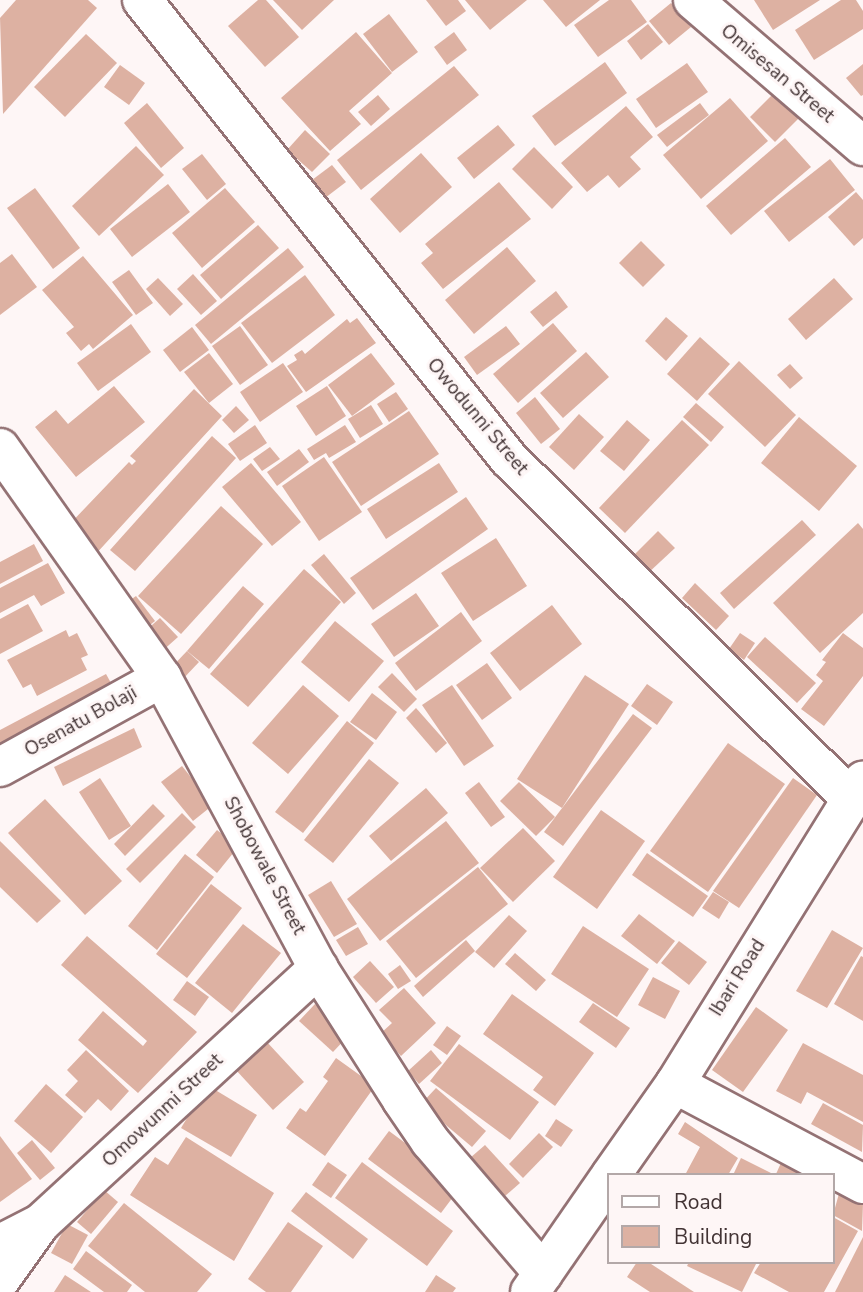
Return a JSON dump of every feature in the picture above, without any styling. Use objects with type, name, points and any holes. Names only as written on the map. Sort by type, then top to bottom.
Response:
[{"type":"street","name":"Owodunni Street","points":[[142,0],[509,459],[857,790]]},
{"type":"street","name":"Omisesan Street","points":[[693,0],[863,146]]},
{"type":"street","name":"Shobowale Street","points":[[0,448],[162,678],[318,968],[430,1141],[536,1283]]},
{"type":"street","name":"Osenatu Bolaji","points":[[0,767],[162,678]]},
{"type":"street","name":"Ibari Road","points":[[612,1173],[675,1084],[857,790]]},
{"type":"street","name":"Omowunmi Street","points":[[0,1244],[41,1223],[318,968]]},
{"type":"street","points":[[675,1084],[863,1184]]},
{"type":"street","name":"Ibari Road","points":[[536,1283],[608,1179]]},
{"type":"street","points":[[0,1280],[41,1223]]},
{"type":"building","points":[[16,0],[88,0],[97,8],[3,114],[0,18]]},
{"type":"building","points":[[258,0],[266,0],[299,37],[265,67],[228,26]]},
{"type":"building","points":[[273,0],[334,0],[302,30]]},
{"type":"building","points":[[426,0],[458,0],[466,11],[446,26]]},
{"type":"building","points":[[465,0],[527,0],[490,30]]},
{"type":"building","points":[[543,0],[600,0],[566,27]]},
{"type":"building","points":[[609,0],[631,0],[647,22],[598,57],[574,25]]},
{"type":"building","points":[[754,0],[820,0],[773,30]]},
{"type":"building","points":[[841,0],[856,0],[863,11],[863,29],[814,60],[795,30]]},
{"type":"building","points":[[671,3],[691,27],[669,45],[649,21]]},
{"type":"building","points":[[389,14],[418,52],[392,72],[363,34]]},
{"type":"building","points":[[648,24],[663,42],[641,60],[627,41]]},
{"type":"building","points":[[356,32],[392,73],[349,111],[361,124],[330,151],[281,98]]},
{"type":"building","points":[[454,32],[467,50],[447,65],[434,47]]},
{"type":"building","points":[[86,34],[117,63],[65,117],[34,87]]},
{"type":"building","points":[[605,62],[627,93],[555,146],[532,116]]},
{"type":"building","points":[[687,63],[708,92],[656,128],[636,99]]},
{"type":"building","points":[[863,64],[863,95],[861,96],[846,78]]},
{"type":"building","points":[[120,65],[145,83],[129,105],[104,87]]},
{"type":"building","points":[[454,66],[479,95],[361,190],[337,160]]},
{"type":"building","points":[[779,88],[804,113],[775,142],[750,117]]},
{"type":"building","points":[[378,95],[390,109],[371,126],[358,112]]},
{"type":"building","points":[[730,98],[768,141],[701,199],[663,155]]},
{"type":"building","points":[[147,103],[184,148],[161,168],[124,123]]},
{"type":"building","points":[[700,103],[709,115],[667,147],[657,135]]},
{"type":"building","points":[[626,106],[653,137],[630,157],[641,169],[619,188],[608,175],[587,192],[561,163]]},
{"type":"building","points":[[498,125],[515,145],[474,179],[457,158]]},
{"type":"building","points":[[305,130],[330,154],[312,172],[287,150]]},
{"type":"building","points":[[785,138],[811,167],[731,235],[706,206]]},
{"type":"building","points":[[136,146],[164,175],[99,236],[72,206]]},
{"type":"building","points":[[534,147],[573,187],[552,209],[512,169]]},
{"type":"building","points":[[421,153],[452,187],[400,233],[370,199]]},
{"type":"building","points":[[202,154],[226,184],[207,200],[182,169]]},
{"type":"building","points":[[830,159],[855,190],[789,242],[764,211]]},
{"type":"building","points":[[332,165],[346,182],[325,198],[312,180]]},
{"type":"building","points":[[499,182],[531,219],[443,289],[421,263],[433,253],[425,244]]},
{"type":"building","points":[[168,184],[190,212],[132,257],[110,229]]},
{"type":"building","points":[[35,188],[80,248],[53,269],[7,208]]},
{"type":"building","points":[[225,188],[255,222],[202,268],[172,233]]},
{"type":"building","points":[[856,192],[863,200],[863,238],[854,246],[828,217]]},
{"type":"building","points":[[258,225],[279,248],[221,299],[200,275]]},
{"type":"building","points":[[641,241],[665,265],[643,287],[619,263]]},
{"type":"building","points":[[507,247],[536,281],[474,334],[445,300]]},
{"type":"building","points":[[288,248],[304,267],[211,344],[195,325]]},
{"type":"building","points":[[12,254],[37,287],[0,315],[0,263]]},
{"type":"building","points":[[83,256],[133,315],[93,349],[89,344],[81,351],[66,333],[74,327],[42,290]]},
{"type":"building","points":[[129,270],[153,303],[136,315],[112,282]]},
{"type":"building","points":[[193,274],[217,301],[201,315],[177,289]]},
{"type":"building","points":[[305,275],[335,315],[272,363],[241,323]]},
{"type":"building","points":[[158,278],[183,304],[170,316],[146,289]]},
{"type":"building","points":[[834,278],[853,299],[806,340],[788,319]]},
{"type":"building","points":[[556,291],[568,307],[543,327],[530,312]]},
{"type":"building","points":[[666,317],[688,336],[666,361],[645,341]]},
{"type":"building","points":[[357,318],[376,343],[306,392],[287,366],[297,360],[294,355],[302,350],[305,354],[347,319],[350,323]]},
{"type":"building","points":[[553,323],[577,351],[518,403],[493,374]]},
{"type":"building","points":[[131,324],[151,352],[98,391],[77,363]]},
{"type":"building","points":[[240,326],[268,365],[240,385],[212,346]]},
{"type":"building","points":[[506,326],[520,344],[477,375],[464,357]]},
{"type":"building","points":[[192,327],[209,350],[180,372],[163,350]]},
{"type":"building","points":[[700,337],[730,364],[697,401],[667,374]]},
{"type":"building","points":[[586,352],[609,377],[563,418],[540,393]]},
{"type":"building","points":[[209,353],[233,384],[209,403],[184,372]]},
{"type":"building","points":[[371,353],[395,384],[352,416],[328,385]]},
{"type":"building","points":[[739,361],[796,415],[765,447],[708,394]]},
{"type":"building","points":[[283,363],[303,392],[260,422],[240,392]]},
{"type":"building","points":[[790,364],[803,378],[790,389],[777,375]]},
{"type":"building","points":[[114,386],[145,422],[76,477],[35,427],[56,410],[68,424]]},
{"type":"building","points":[[327,386],[346,416],[316,436],[296,406]]},
{"type":"building","points":[[194,389],[222,416],[94,556],[65,529],[129,462],[132,465],[136,461],[130,456]]},
{"type":"building","points":[[396,392],[408,409],[389,422],[377,404]]},
{"type":"building","points":[[535,397],[560,429],[541,444],[516,413]]},
{"type":"building","points":[[696,403],[724,427],[711,442],[683,417]]},
{"type":"building","points":[[371,405],[383,424],[360,438],[348,419]]},
{"type":"building","points":[[236,406],[249,420],[234,433],[222,420]]},
{"type":"building","points":[[409,411],[439,454],[361,506],[332,462]]},
{"type":"building","points":[[579,414],[604,437],[574,470],[549,447]]},
{"type":"building","points":[[799,417],[857,466],[819,511],[761,463]]},
{"type":"building","points":[[627,420],[650,440],[624,471],[600,451]]},
{"type":"building","points":[[682,420],[709,445],[625,533],[599,508]]},
{"type":"building","points":[[255,425],[267,443],[240,461],[228,444]]},
{"type":"building","points":[[345,425],[356,442],[329,458],[326,453],[314,460],[307,449]]},
{"type":"building","points":[[212,436],[236,458],[135,571],[110,550]]},
{"type":"building","points":[[270,447],[280,459],[262,471],[253,459]]},
{"type":"building","points":[[299,449],[309,462],[277,486],[267,472]]},
{"type":"building","points":[[324,457],[362,512],[319,541],[282,486]]},
{"type":"building","points":[[251,463],[301,522],[272,546],[222,487]]},
{"type":"building","points":[[439,463],[458,492],[386,539],[367,509]]},
{"type":"building","points":[[466,497],[488,529],[373,610],[350,578]]},
{"type":"building","points":[[221,506],[263,544],[181,634],[138,596]]},
{"type":"building","points":[[802,520],[816,535],[734,609],[720,593]]},
{"type":"building","points":[[858,523],[863,529],[863,613],[820,653],[773,603]]},
{"type":"building","points":[[658,531],[675,548],[646,575],[630,559]]},
{"type":"building","points":[[496,538],[527,586],[473,621],[441,573]]},
{"type":"building","points":[[34,544],[43,561],[0,584],[0,562]]},
{"type":"building","points":[[324,554],[356,593],[344,604],[311,565]]},
{"type":"building","points":[[48,563],[65,593],[41,606],[34,595],[0,613],[0,588]]},
{"type":"building","points":[[304,569],[341,602],[248,707],[210,674]]},
{"type":"building","points":[[695,583],[729,616],[716,630],[682,598]]},
{"type":"building","points":[[243,586],[264,604],[209,669],[187,651]]},
{"type":"building","points":[[416,593],[439,626],[394,657],[371,624]]},
{"type":"building","points":[[136,596],[155,621],[145,629],[126,603]]},
{"type":"building","points":[[28,604],[43,631],[0,654],[0,619]]},
{"type":"building","points":[[552,605],[582,644],[520,691],[490,653]]},
{"type":"building","points":[[461,612],[482,641],[416,691],[395,663]]},
{"type":"building","points":[[160,618],[178,637],[160,653],[143,633]]},
{"type":"building","points":[[335,621],[384,661],[349,702],[301,662]]},
{"type":"building","points":[[66,630],[69,637],[77,633],[88,655],[81,658],[87,670],[37,696],[31,684],[23,688],[7,660]]},
{"type":"building","points":[[740,633],[755,643],[744,660],[729,649]]},
{"type":"building","points":[[843,633],[863,648],[863,676],[824,726],[801,709],[823,681],[816,675],[826,662],[822,660]]},
{"type":"building","points":[[765,637],[816,683],[797,703],[747,657]]},
{"type":"building","points":[[187,651],[199,662],[181,681],[169,670]]},
{"type":"building","points":[[487,663],[512,698],[482,720],[456,685]]},
{"type":"building","points":[[392,673],[417,699],[404,712],[378,687]]},
{"type":"building","points":[[106,674],[116,692],[0,753],[0,730]]},
{"type":"building","points":[[585,675],[629,704],[562,808],[517,779]]},
{"type":"building","points":[[647,684],[673,702],[657,725],[631,706]]},
{"type":"building","points":[[303,685],[339,716],[288,774],[252,743]]},
{"type":"building","points":[[452,685],[494,746],[464,766],[422,705]]},
{"type":"building","points":[[372,693],[397,712],[376,740],[350,722]]},
{"type":"building","points":[[416,708],[447,743],[436,753],[406,718]]},
{"type":"building","points":[[633,714],[652,728],[563,846],[544,832]]},
{"type":"building","points":[[347,721],[374,743],[303,833],[275,812]]},
{"type":"building","points":[[134,728],[142,747],[63,786],[54,767]]},
{"type":"building","points":[[728,743],[785,784],[708,892],[650,851]]},
{"type":"building","points":[[369,759],[399,783],[333,863],[304,840]]},
{"type":"building","points":[[182,766],[213,805],[193,821],[161,782]]},
{"type":"building","points":[[100,778],[131,826],[109,840],[79,792]]},
{"type":"building","points":[[793,778],[817,795],[739,908],[713,891]]},
{"type":"building","points":[[479,782],[505,817],[491,827],[465,793]]},
{"type":"building","points":[[519,782],[555,817],[536,836],[500,801]]},
{"type":"building","points":[[426,788],[448,813],[391,861],[369,836]]},
{"type":"building","points":[[45,799],[122,881],[85,915],[8,833]]},
{"type":"building","points":[[153,804],[165,816],[125,856],[114,844]]},
{"type":"building","points":[[601,810],[645,841],[597,909],[553,877]]},
{"type":"building","points":[[182,813],[196,827],[140,883],[126,869]]},
{"type":"building","points":[[446,821],[479,863],[380,941],[347,899]]},
{"type":"building","points":[[523,828],[555,861],[513,902],[480,868]]},
{"type":"building","points":[[217,830],[238,847],[217,873],[196,855]]},
{"type":"building","points":[[0,841],[61,901],[37,923],[0,887]]},
{"type":"building","points":[[647,853],[708,896],[693,917],[632,875]]},
{"type":"building","points":[[185,854],[214,877],[157,950],[128,926]]},
{"type":"building","points":[[478,867],[508,904],[416,978],[386,941]]},
{"type":"building","points":[[331,881],[357,924],[334,937],[308,895]]},
{"type":"building","points":[[211,884],[242,908],[187,978],[156,954]]},
{"type":"building","points":[[713,892],[729,902],[719,919],[702,908]]},
{"type":"building","points":[[639,914],[675,941],[657,964],[621,936]]},
{"type":"building","points":[[509,915],[527,931],[494,968],[475,952]]},
{"type":"building","points":[[243,924],[281,953],[232,1013],[195,983]]},
{"type":"building","points":[[583,926],[649,969],[617,1017],[551,974]]},
{"type":"building","points":[[358,927],[368,944],[346,956],[336,940]]},
{"type":"building","points":[[832,930],[863,948],[827,1008],[796,991]]},
{"type":"building","points":[[87,936],[197,1032],[138,1093],[78,1040],[103,1011],[143,1046],[147,1041],[61,965]]},
{"type":"building","points":[[466,940],[475,951],[423,997],[414,986]]},
{"type":"building","points":[[679,941],[707,962],[689,985],[661,963]]},
{"type":"building","points":[[515,953],[546,980],[536,991],[505,964]]},
{"type":"building","points":[[861,956],[863,957],[863,1021],[834,1004]]},
{"type":"building","points":[[370,961],[394,987],[376,1003],[353,977]]},
{"type":"building","points":[[400,965],[411,981],[398,989],[388,974]]},
{"type":"building","points":[[653,977],[680,991],[665,1019],[638,1005]]},
{"type":"building","points":[[187,981],[209,997],[195,1016],[173,1000]]},
{"type":"building","points":[[404,988],[436,1023],[401,1056],[380,1034],[392,1023],[379,1010]]},
{"type":"building","points":[[512,994],[594,1053],[555,1106],[533,1090],[543,1077],[483,1034]]},
{"type":"building","points":[[593,1003],[630,1028],[616,1048],[579,1022]]},
{"type":"building","points":[[315,1004],[349,1035],[333,1052],[299,1021]]},
{"type":"building","points":[[756,1007],[788,1030],[743,1092],[712,1070]]},
{"type":"building","points":[[447,1026],[461,1036],[447,1055],[433,1045]]},
{"type":"building","points":[[266,1041],[304,1082],[273,1110],[235,1069]]},
{"type":"building","points":[[803,1043],[863,1075],[863,1122],[807,1092],[801,1104],[776,1091]]},
{"type":"building","points":[[459,1044],[539,1102],[510,1140],[430,1081]]},
{"type":"building","points":[[86,1050],[129,1091],[111,1111],[98,1099],[85,1113],[65,1095],[78,1081],[67,1070]]},
{"type":"building","points":[[431,1050],[442,1063],[419,1084],[408,1071]]},
{"type":"building","points":[[336,1058],[375,1086],[325,1156],[286,1128],[300,1108],[306,1112],[328,1081],[323,1077]]},
{"type":"building","points":[[46,1084],[83,1117],[51,1153],[14,1121]]},
{"type":"building","points":[[207,1085],[257,1115],[231,1157],[181,1128]]},
{"type":"building","points":[[436,1088],[486,1131],[472,1147],[421,1104]]},
{"type":"building","points":[[823,1103],[863,1125],[862,1152],[811,1124]]},
{"type":"building","points":[[556,1119],[573,1130],[561,1147],[545,1136]]},
{"type":"building","points":[[685,1122],[738,1158],[729,1173],[686,1173],[700,1147],[678,1134]]},
{"type":"building","points":[[389,1131],[462,1185],[441,1213],[368,1159]]},
{"type":"building","points":[[539,1133],[553,1147],[523,1178],[509,1164]]},
{"type":"building","points":[[0,1136],[32,1179],[0,1202]]},
{"type":"building","points":[[186,1137],[274,1193],[234,1261],[130,1195],[155,1157],[168,1165]]},
{"type":"building","points":[[32,1140],[55,1168],[40,1180],[17,1153]]},
{"type":"building","points":[[485,1145],[520,1183],[505,1196],[470,1158]]},
{"type":"building","points":[[785,1154],[806,1173],[776,1173]]},
{"type":"building","points":[[741,1158],[771,1173],[734,1173]]},
{"type":"building","points":[[328,1162],[347,1175],[331,1198],[312,1185]]},
{"type":"building","points":[[362,1162],[453,1231],[427,1266],[335,1198]]},
{"type":"building","points":[[104,1190],[118,1202],[91,1234],[77,1222]]},
{"type":"building","points":[[840,1190],[863,1203],[862,1231],[835,1216]]},
{"type":"building","points":[[306,1192],[368,1239],[353,1259],[291,1211]]},
{"type":"building","points":[[124,1203],[212,1274],[197,1292],[145,1292],[88,1246]]},
{"type":"building","points":[[835,1218],[858,1231],[824,1292],[789,1292],[754,1273],[760,1264],[835,1264]]},
{"type":"building","points":[[288,1222],[323,1246],[291,1292],[266,1292],[248,1279]]},
{"type":"building","points":[[67,1224],[88,1235],[72,1264],[51,1253]]},
{"type":"building","points":[[863,1237],[863,1292],[835,1292]]},
{"type":"building","points":[[86,1251],[132,1285],[127,1292],[104,1292],[73,1269]]},
{"type":"building","points":[[636,1264],[651,1264],[694,1292],[650,1292],[627,1277]]},
{"type":"building","points":[[688,1264],[756,1264],[742,1292],[687,1266]]},
{"type":"building","points":[[65,1275],[91,1292],[54,1292]]},
{"type":"building","points":[[436,1275],[456,1288],[453,1292],[425,1292]]}]
